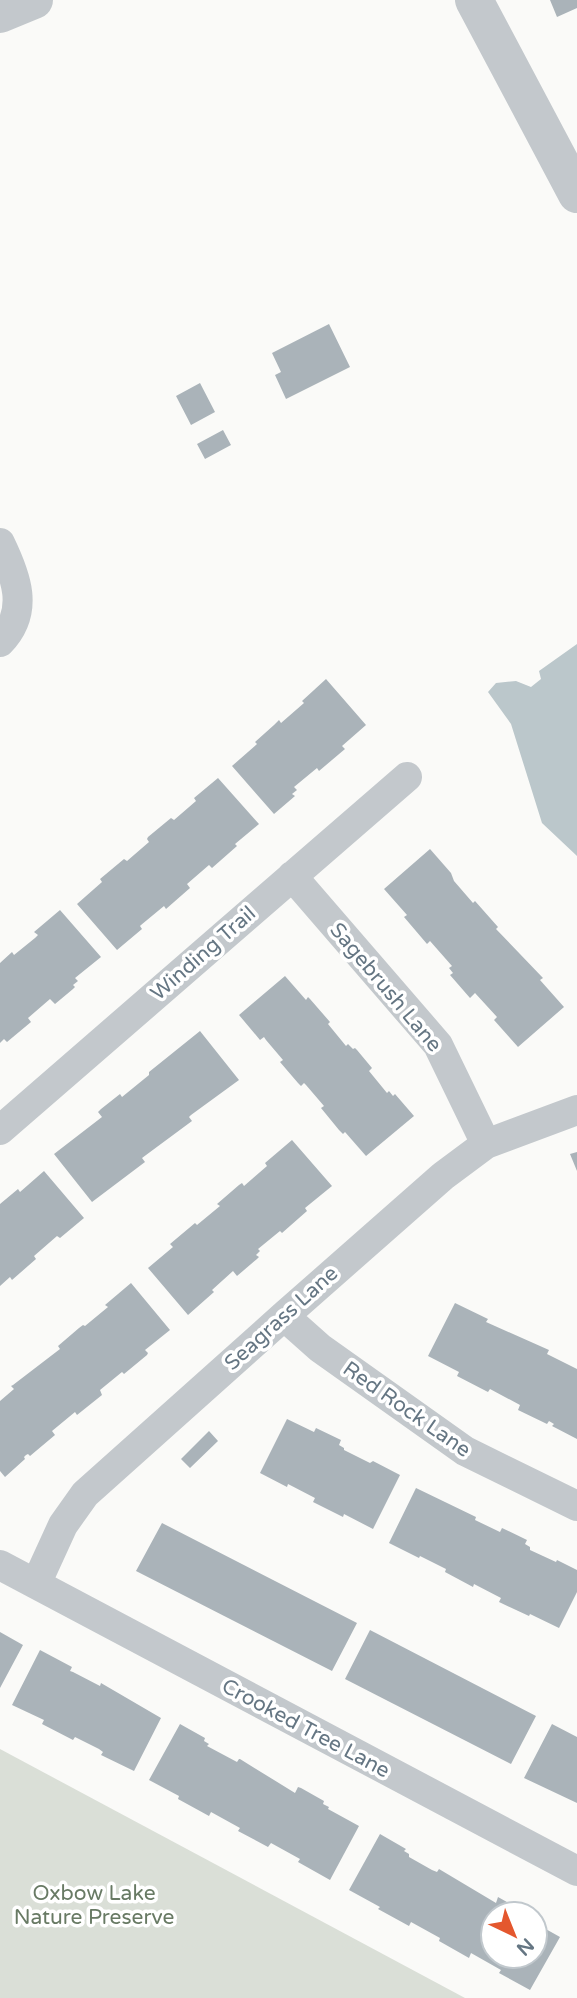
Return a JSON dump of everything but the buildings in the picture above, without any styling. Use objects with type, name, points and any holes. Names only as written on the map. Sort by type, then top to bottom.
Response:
[{"type":"street","points":[[0,14],[34,0]]},
{"type":"street","points":[[474,0],[577,194]]},
{"type":"street","points":[[0,542],[14,571],[19,598],[15,617],[0,642]]},
{"type":"street","name":"Winding Trail","points":[[0,1129],[407,777]]},
{"type":"street","name":"Sagebrush Lane","points":[[292,876],[438,1045],[486,1144]]},
{"type":"street","name":"Seagrass Lane","points":[[36,1584],[63,1525],[85,1494],[284,1315],[443,1176],[486,1144],[577,1110]]},
{"type":"street","name":"Red Rock Lane","points":[[284,1315],[320,1348],[465,1451],[577,1506]]},
{"type":"street","name":"Crooked Tree Lane","points":[[0,1565],[577,1871]]},
{"type":"green space","name":"Oxbow Lake Nature Preserve","points":[[0,1749],[465,1998],[0,1998]]},
{"type":"shaded area","points":[[577,644],[577,856],[542,823],[511,724],[488,692],[496,683],[516,681],[531,687],[541,679],[539,671]]}]
